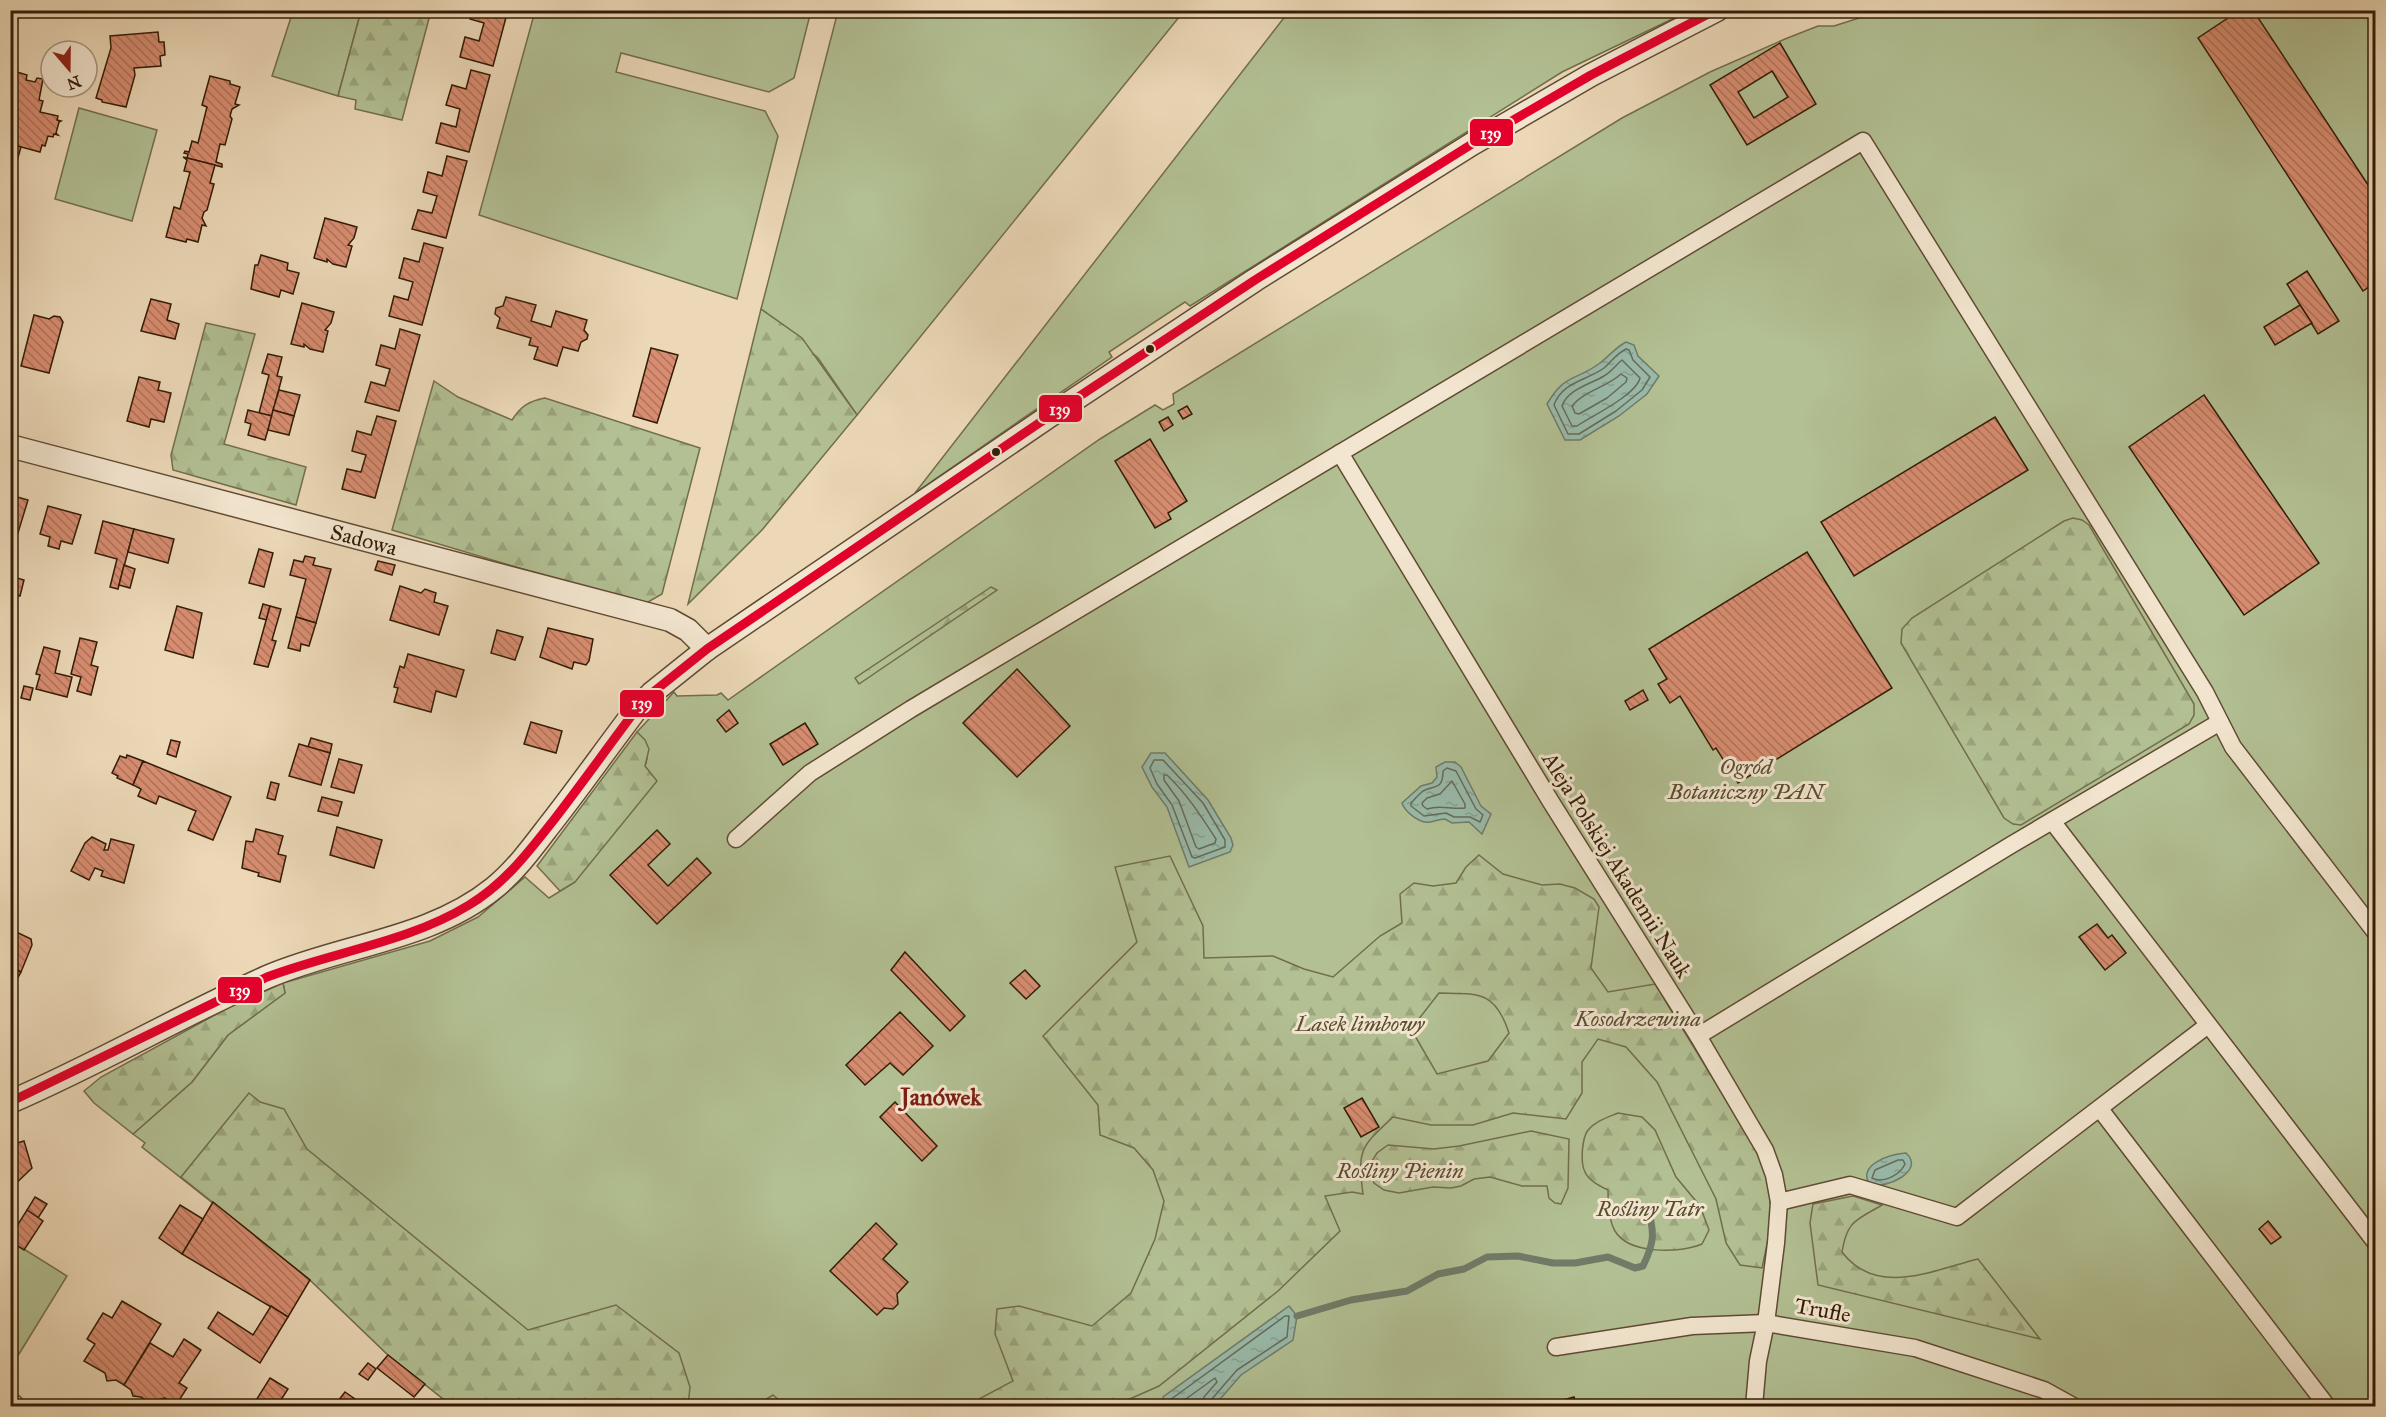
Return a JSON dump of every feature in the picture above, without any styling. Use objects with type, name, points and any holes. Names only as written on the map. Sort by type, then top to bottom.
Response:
[{"type":"street","points":[[10,1102],[66,1078],[269,976],[432,923],[466,907],[495,887],[519,863],[565,806],[635,711],[652,693],[707,649],[1048,417],[1255,280],[1472,144],[1591,75],[1717,10]]},
{"type":"street","points":[[736,839],[810,773],[911,709],[1863,141],[2205,692],[2233,747],[2376,933]]},
{"type":"street","name":"Sadowa","points":[[10,446],[670,620],[688,630],[707,649]]},
{"type":"street","name":"Aleja Polskiej Akademii Nauk","points":[[1340,453],[1539,783],[1698,1035],[1765,1150],[1774,1175],[1779,1202],[1776,1243],[1766,1323],[1758,1361],[1754,1407]]},
{"type":"street","points":[[1698,1035],[2220,722]]},
{"type":"street","points":[[2052,821],[2376,1243]]},
{"type":"street","points":[[1779,1202],[1850,1185],[1957,1217],[2208,1025]]},
{"type":"street","points":[[2100,1109],[2327,1407]]},
{"type":"street","name":"Trufle","points":[[1556,1347],[1692,1326],[1766,1323],[1915,1348],[2044,1390],[2073,1407]]},
{"type":"green space","points":[[1290,10],[1689,11],[1562,72],[1190,306],[1185,302],[1109,352],[1112,357],[915,493]]},
{"type":"green space","points":[[293,11],[361,11],[338,96],[272,76]]},
{"type":"green space","points":[[361,11],[431,11],[402,120],[355,109],[356,100],[338,96]]},
{"type":"green space","points":[[535,11],[811,11],[794,78],[769,92],[621,53],[616,72],[765,111],[778,136],[737,299],[479,215]]},
{"type":"green space","points":[[838,11],[1184,11],[857,415],[818,358],[761,309]]},
{"type":"green space","name":"Ogród Botaniczny PAN","points":[[1881,11],[2375,11],[2375,1406],[452,1406],[388,1355],[310,1280],[142,1147],[145,1143],[133,1134],[192,1082],[228,1035],[285,993],[283,983],[430,941],[478,917],[525,877],[549,898],[575,882],[645,766],[647,748],[637,732],[674,692],[677,696],[721,693],[728,700],[1100,439],[1155,405],[1163,410],[1174,404],[1173,394],[1622,118],[1710,72],[1785,39],[1818,26],[1834,26]]},
{"type":"green space","points":[[79,108],[157,130],[132,221],[55,199]]},
{"type":"green space","points":[[761,309],[802,338],[857,415],[762,530],[688,604]]},
{"type":"green space","points":[[206,323],[255,334],[224,444],[306,467],[296,505],[173,470],[171,455]]},
{"type":"green space","points":[[434,381],[458,397],[512,420],[526,405],[545,398],[700,448],[662,594],[643,605],[392,530]]},
{"type":"green space","points":[[2073,518],[2089,525],[2194,704],[2194,715],[2189,724],[2021,825],[2013,824],[2004,818],[1901,643],[1902,629],[1912,618],[2064,521]]},
{"type":"green space","points":[[991,587],[997,590],[859,684],[855,678]]},
{"type":"green space","points":[[637,732],[645,740],[649,749],[645,766],[657,781],[575,882],[560,891],[537,866]]},
{"type":"green space","points":[[1479,855],[1503,874],[1542,885],[1560,884],[1575,888],[1594,899],[1599,907],[1591,968],[1608,992],[1655,984],[1766,1165],[1773,1189],[1772,1221],[1762,1268],[1740,1265],[1726,1243],[1716,1199],[1657,1082],[1626,1047],[1598,1039],[1582,1062],[1582,1093],[1566,1119],[1513,1113],[1473,1125],[1431,1125],[1393,1117],[1374,1135],[1364,1150],[1361,1158],[1363,1194],[1352,1192],[1325,1196],[1340,1231],[1278,1291],[1159,1386],[1114,1406],[966,1406],[1013,1381],[995,1334],[997,1309],[1019,1306],[1092,1326],[1131,1293],[1155,1239],[1164,1201],[1153,1170],[1134,1148],[1100,1135],[1098,1105],[1043,1036],[1137,942],[1115,867],[1170,856],[1203,926],[1204,958],[1273,956],[1304,969],[1333,977],[1380,936],[1402,923],[1400,894],[1414,883],[1433,886],[1456,883],[1466,867]],"holes":[[[1439,993],[1483,997],[1498,1009],[1509,1033],[1488,1061],[1437,1074],[1411,1029]]]},
{"type":"green space","points":[[283,983],[285,993],[228,1035],[192,1082],[133,1134],[94,1103],[84,1091],[101,1077],[235,1004]]},
{"type":"green space","points":[[249,1093],[260,1102],[284,1109],[307,1149],[528,1330],[616,1305],[679,1353],[690,1387],[688,1406],[452,1406],[388,1355],[310,1280],[181,1177]]},
{"type":"green space","name":"Rośliny Tatr","points":[[1618,1113],[1642,1117],[1655,1130],[1676,1177],[1700,1206],[1709,1230],[1702,1244],[1682,1249],[1656,1250],[1632,1244],[1622,1239],[1615,1231],[1610,1217],[1608,1190],[1589,1178],[1583,1168],[1582,1157],[1584,1139],[1588,1130],[1598,1122]]},
{"type":"green space","name":"Rośliny Pienin","points":[[1531,1131],[1569,1139],[1568,1188],[1561,1204],[1549,1198],[1547,1186],[1522,1186],[1490,1177],[1474,1179],[1451,1188],[1433,1187],[1399,1193],[1384,1190],[1374,1183],[1369,1166],[1377,1153],[1388,1145],[1434,1149]]},
{"type":"green space","points":[[1853,1196],[1882,1205],[1855,1222],[1847,1233],[1842,1252],[1856,1266],[1872,1274],[1906,1277],[1978,1259],[2040,1339],[1818,1285],[1810,1223],[1813,1204]]},
{"type":"green space","points":[[11,1241],[67,1276],[11,1367]]},
{"type":"green space","points":[[773,1395],[786,1406],[755,1406]]},
{"type":"water","points":[[1626,342],[1634,345],[1638,356],[1659,376],[1647,394],[1619,416],[1580,440],[1565,440],[1547,404],[1553,394],[1565,382],[1592,369]]},
{"type":"water","points":[[1151,753],[1165,753],[1208,800],[1231,838],[1233,845],[1230,852],[1189,867],[1167,807],[1152,787],[1142,767]]},
{"type":"water","points":[[1445,762],[1455,762],[1461,767],[1481,806],[1491,814],[1482,834],[1469,822],[1452,823],[1445,819],[1422,821],[1413,817],[1402,803],[1421,786],[1432,783],[1437,777],[1436,767]]},
{"type":"water","points":[[1906,1153],[1911,1160],[1908,1172],[1894,1181],[1877,1186],[1870,1185],[1867,1172],[1871,1166],[1884,1158]]},
{"type":"water","points":[[1289,1306],[1297,1316],[1293,1340],[1241,1375],[1215,1405],[1163,1406],[1163,1397]]},
{"type":"building","points":[[472,10],[508,10],[493,66],[460,57],[465,37],[479,41],[484,23],[470,19]]},
{"type":"building","points":[[2240,10],[2253,10],[2376,197],[2376,282],[2363,291],[2198,38]]},
{"type":"building","points":[[158,32],[159,42],[164,42],[165,55],[160,56],[161,66],[134,68],[135,75],[126,107],[102,102],[99,99],[99,88],[111,48],[110,36]]},
{"type":"building","points":[[1780,43],[1816,104],[1747,145],[1710,85]],"holes":[[[1772,71],[1788,97],[1754,118],[1738,92]]]},
{"type":"building","points":[[471,70],[490,75],[469,152],[436,143],[441,123],[456,127],[460,109],[446,105],[452,85],[466,89]]},
{"type":"building","points":[[17,72],[27,75],[26,80],[35,82],[39,78],[39,100],[43,101],[40,112],[58,116],[57,120],[61,121],[56,133],[58,135],[48,136],[40,152],[10,144],[10,86],[11,83],[14,84]]},
{"type":"building","points":[[210,76],[230,81],[230,84],[240,87],[235,104],[239,105],[232,109],[230,116],[232,119],[225,145],[220,144],[216,162],[222,164],[222,167],[187,158],[188,154],[184,153],[189,152],[192,141],[198,143],[207,107],[202,105]]},
{"type":"building","points":[[10,144],[21,147],[10,185]]},
{"type":"building","points":[[447,156],[467,161],[446,238],[412,229],[418,210],[432,213],[437,196],[423,192],[428,172],[442,176]]},
{"type":"building","points":[[183,157],[215,165],[210,183],[214,184],[207,210],[202,218],[206,226],[202,225],[198,242],[187,239],[186,242],[166,237],[174,207],[180,209],[190,172],[184,171],[187,160]]},
{"type":"building","points":[[325,218],[357,227],[354,238],[348,245],[352,246],[346,267],[333,264],[327,259],[327,262],[314,258]]},
{"type":"building","points":[[424,243],[443,248],[422,325],[389,316],[394,296],[408,300],[413,282],[399,278],[404,258],[419,262]]},
{"type":"building","points":[[261,255],[288,263],[287,270],[299,273],[293,294],[281,290],[279,297],[251,289],[255,265],[258,265]]},
{"type":"building","points":[[2307,271],[2339,321],[2318,334],[2287,284]]},
{"type":"building","points":[[506,297],[536,305],[531,321],[551,327],[556,311],[587,320],[584,330],[588,335],[587,339],[581,342],[578,351],[563,347],[557,366],[534,359],[538,347],[529,345],[531,338],[497,328],[500,318],[495,314],[496,308],[503,306]]},
{"type":"building","points":[[151,299],[171,304],[167,320],[179,324],[175,339],[141,331]]},
{"type":"building","points":[[302,303],[334,312],[331,323],[325,330],[328,331],[323,352],[310,349],[304,344],[304,347],[291,344]]},
{"type":"building","points":[[2300,305],[2312,323],[2275,345],[2264,327]]},
{"type":"building","points":[[34,315],[49,319],[54,316],[60,317],[63,322],[49,373],[21,366]]},
{"type":"building","points":[[400,329],[420,335],[399,411],[365,402],[371,382],[385,386],[390,369],[376,365],[381,345],[395,349]]},
{"type":"building","points":[[651,348],[678,355],[657,423],[633,416]]},
{"type":"building","points":[[268,354],[282,357],[277,376],[282,377],[272,416],[259,413],[269,375],[262,373]]},
{"type":"building","points":[[139,377],[160,382],[158,390],[171,393],[164,422],[151,419],[149,427],[127,421]]},
{"type":"building","points":[[279,390],[300,395],[294,416],[273,410]]},
{"type":"building","points":[[2204,395],[2319,563],[2244,615],[2129,447]]},
{"type":"building","points":[[1187,406],[1192,414],[1183,419],[1178,411]]},
{"type":"building","points":[[248,410],[272,416],[265,440],[248,435],[251,424],[245,422]]},
{"type":"building","points":[[273,410],[294,416],[289,435],[268,430]]},
{"type":"building","points":[[377,416],[396,421],[375,498],[342,489],[347,469],[361,472],[366,455],[352,451],[357,431],[371,435]]},
{"type":"building","points":[[1168,417],[1173,425],[1164,431],[1159,422]]},
{"type":"building","points":[[1995,417],[2028,470],[1854,576],[1821,522]]},
{"type":"building","points":[[1150,439],[1187,501],[1168,513],[1171,519],[1155,528],[1115,461]]},
{"type":"building","points":[[10,495],[28,500],[10,559]]},
{"type":"building","points":[[48,506],[81,515],[72,544],[61,541],[59,549],[48,546],[50,537],[40,534]]},
{"type":"building","points":[[103,521],[134,529],[118,589],[110,587],[117,559],[95,553]]},
{"type":"building","points":[[134,529],[174,539],[168,563],[128,552]]},
{"type":"building","points":[[259,549],[273,553],[264,587],[249,583]]},
{"type":"building","points":[[1807,552],[1892,688],[1738,783],[1716,748],[1713,750],[1680,696],[1670,703],[1658,684],[1667,679],[1649,649]]},
{"type":"building","points":[[305,556],[315,558],[313,565],[331,569],[316,623],[296,617],[306,579],[290,575],[294,560],[303,562]]},
{"type":"building","points":[[378,561],[395,565],[392,575],[375,570]]},
{"type":"building","points":[[124,565],[135,569],[130,588],[119,585]]},
{"type":"building","points":[[10,576],[24,580],[20,596],[10,593]]},
{"type":"building","points":[[400,586],[421,593],[425,589],[436,593],[434,602],[448,606],[439,635],[390,620]]},
{"type":"building","points":[[263,604],[270,606],[267,620],[259,618]]},
{"type":"building","points":[[177,606],[202,613],[193,658],[165,650]]},
{"type":"building","points":[[270,606],[281,609],[272,640],[276,641],[268,667],[254,664]]},
{"type":"building","points":[[296,617],[316,623],[309,646],[301,644],[300,651],[288,648]]},
{"type":"building","points":[[548,628],[593,639],[589,661],[586,665],[574,662],[572,669],[540,657]]},
{"type":"building","points":[[497,630],[523,637],[515,660],[491,653]]},
{"type":"building","points":[[80,638],[97,642],[91,665],[98,667],[91,695],[77,691],[81,677],[71,674]]},
{"type":"building","points":[[44,647],[60,651],[55,673],[72,677],[67,697],[36,689],[40,675],[36,674]]},
{"type":"building","points":[[408,654],[464,670],[456,697],[436,691],[431,712],[394,702],[398,688],[394,687],[400,666],[404,668]]},
{"type":"building","points":[[1017,669],[1070,726],[1017,777],[963,723]]},
{"type":"building","points":[[24,686],[33,688],[30,700],[21,698]]},
{"type":"building","points":[[1643,690],[1648,700],[1630,710],[1625,701]]},
{"type":"building","points":[[729,710],[738,723],[726,732],[717,720]]},
{"type":"building","points":[[531,722],[562,731],[556,753],[524,744]]},
{"type":"building","points":[[805,723],[818,744],[783,765],[770,744]]},
{"type":"building","points":[[311,738],[332,744],[330,753],[308,747]]},
{"type":"building","points":[[171,740],[180,742],[176,757],[167,754]]},
{"type":"building","points":[[299,744],[330,753],[321,785],[289,776]]},
{"type":"building","points":[[127,755],[143,761],[133,785],[117,778],[118,776],[112,773],[120,756],[126,758]]},
{"type":"building","points":[[339,759],[362,765],[354,793],[331,787]]},
{"type":"building","points":[[143,761],[231,797],[213,840],[188,830],[196,811],[159,796],[156,804],[138,796],[141,789],[133,785]]},
{"type":"building","points":[[271,782],[279,784],[275,800],[267,798]]},
{"type":"building","points":[[322,797],[342,802],[338,816],[318,811]]},
{"type":"building","points":[[337,827],[382,840],[374,868],[330,855]]},
{"type":"building","points":[[256,829],[283,836],[278,854],[286,856],[280,882],[258,876],[259,873],[242,868],[246,841],[253,842]]},
{"type":"building","points":[[657,830],[670,844],[648,865],[668,886],[697,858],[711,873],[657,924],[610,875]]},
{"type":"building","points":[[92,837],[106,844],[104,850],[108,850],[111,839],[134,845],[124,883],[101,876],[103,871],[95,868],[89,880],[71,871],[85,843]]},
{"type":"building","points":[[2097,924],[2108,938],[2112,935],[2126,953],[2105,970],[2079,937]]},
{"type":"building","points":[[10,929],[31,939],[32,945],[21,972],[10,966]]},
{"type":"building","points":[[905,952],[965,1016],[950,1031],[891,970]]},
{"type":"building","points":[[10,966],[21,972],[10,992]]},
{"type":"building","points":[[1025,970],[1040,986],[1026,999],[1010,983]]},
{"type":"building","points":[[900,1012],[933,1046],[903,1075],[890,1063],[865,1085],[846,1065]]},
{"type":"building","points":[[1362,1098],[1379,1127],[1361,1137],[1344,1108]]},
{"type":"building","points":[[895,1102],[937,1146],[922,1161],[880,1117]]},
{"type":"building","points":[[24,1141],[32,1168],[10,1189],[10,1145]]},
{"type":"building","points":[[35,1197],[47,1204],[38,1218],[27,1210]]},
{"type":"building","points":[[213,1202],[310,1280],[288,1317],[182,1254]]},
{"type":"building","points":[[180,1205],[203,1219],[182,1254],[159,1238]]},
{"type":"building","points":[[27,1210],[43,1221],[24,1250],[10,1241],[10,1237]]},
{"type":"building","points":[[2268,1221],[2281,1237],[2271,1244],[2259,1229]]},
{"type":"building","points":[[876,1223],[897,1244],[883,1259],[908,1282],[897,1294],[898,1304],[893,1309],[884,1308],[877,1315],[830,1271]]},
{"type":"building","points":[[122,1301],[161,1324],[124,1385],[116,1380],[107,1381],[105,1373],[84,1361],[95,1344],[87,1339],[103,1313],[112,1318]]},
{"type":"building","points":[[271,1306],[288,1317],[260,1363],[208,1328],[218,1312],[253,1335]]},
{"type":"building","points":[[184,1339],[201,1350],[179,1383],[187,1388],[176,1405],[165,1398],[160,1399],[155,1406],[141,1397],[133,1396],[131,1390],[124,1385],[150,1343],[173,1357]]},
{"type":"building","points":[[388,1355],[425,1384],[414,1397],[377,1368]]},
{"type":"building","points":[[368,1363],[376,1369],[368,1380],[359,1374]]},
{"type":"building","points":[[270,1378],[288,1389],[277,1406],[248,1406],[252,1400],[255,1402]]},
{"type":"building","points":[[345,1392],[355,1399],[351,1406],[331,1405],[335,1400],[338,1401]]},
{"type":"building","points":[[1574,1397],[1577,1406],[1546,1406],[1546,1405]]},
{"type":"waterway","points":[[1297,1316],[1351,1300],[1407,1291],[1438,1274],[1464,1269],[1487,1257],[1518,1256],[1553,1263],[1575,1263],[1608,1257],[1635,1268],[1643,1266],[1652,1238],[1648,1209]]},
{"type":"transit line","name":"139","points":[[10,1102],[267,977],[421,928],[446,918],[482,897],[525,856],[635,711],[652,693],[707,649],[1048,417],[1255,280],[1472,144],[1591,75],[1716,10]]},
{"type":"district","name":"Janówek","points":[[941,1097]]},
{"type":"park label","name":"Kosodrzewina","points":[[1638,1018]]},
{"type":"park label","name":"Lasek limbowy","points":[[1360,1023]]}]
